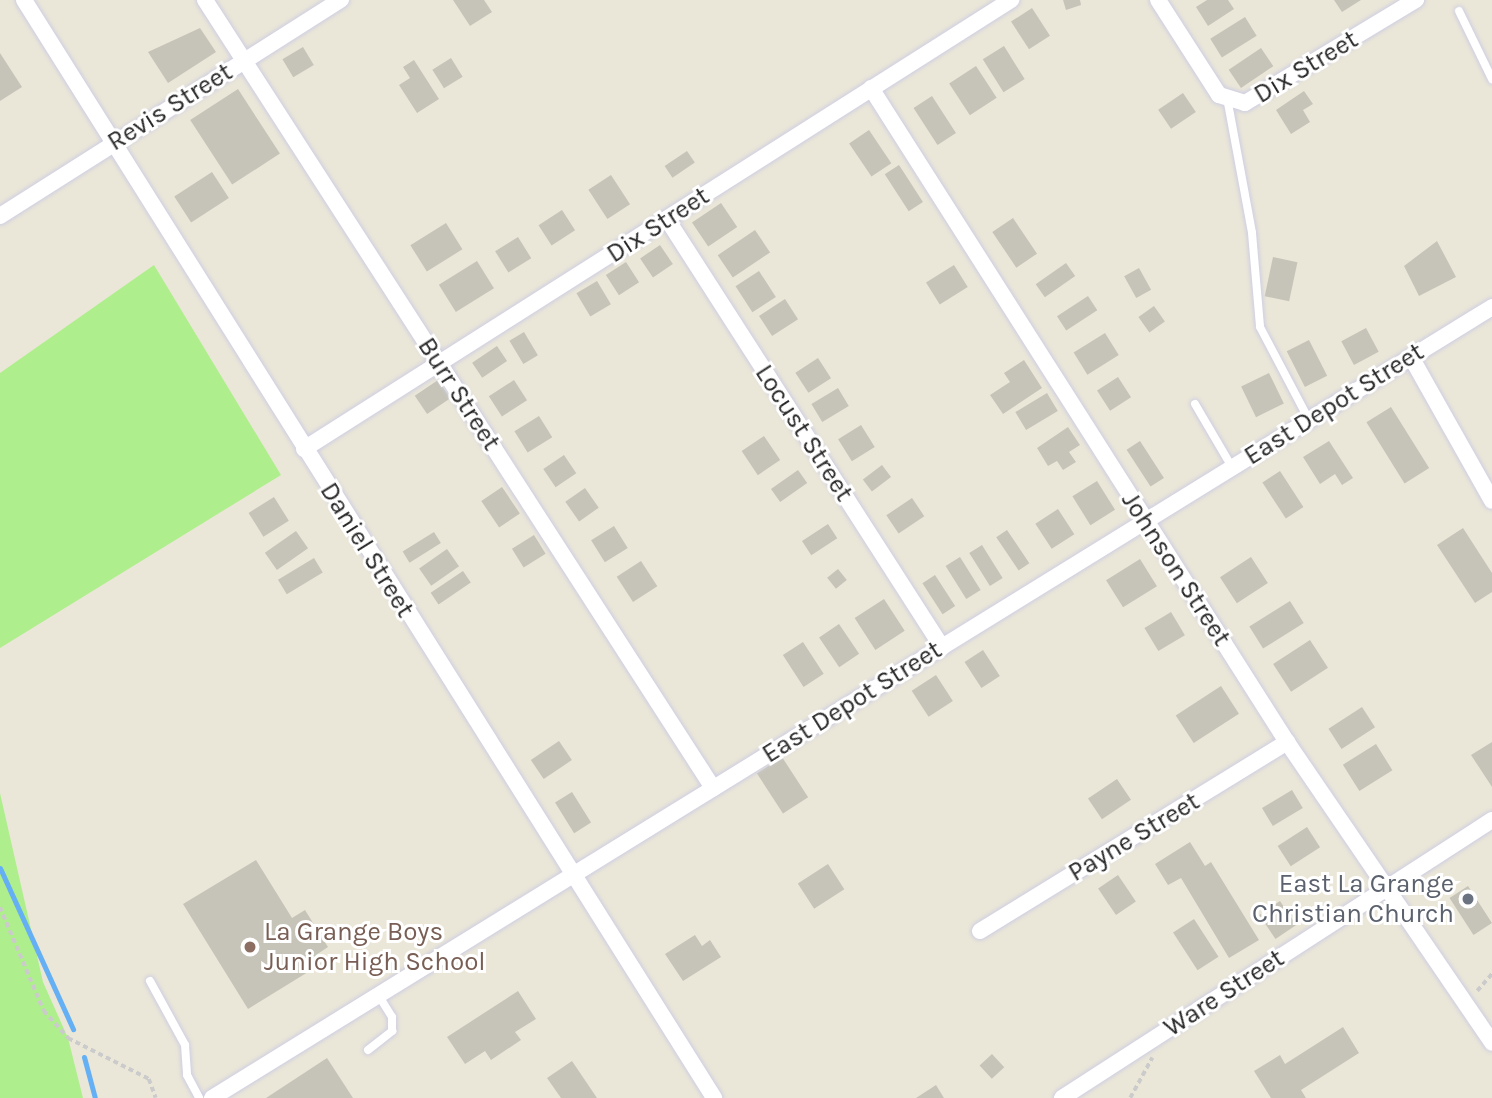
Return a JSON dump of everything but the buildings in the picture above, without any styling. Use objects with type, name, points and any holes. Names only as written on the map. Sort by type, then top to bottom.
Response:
[{"type":"street","name":"Daniel Street","points":[[24,0],[570,877],[714,1098]]},
{"type":"street","name":"Burr Street","points":[[205,0],[713,788]]},
{"type":"street","name":"Revis Street","points":[[0,216],[341,0]]},
{"type":"street","name":"Dix Street","points":[[304,449],[440,366],[1011,0]]},
{"type":"street","name":"Dix Street","points":[[1158,0],[1228,103],[1259,99],[1405,3]]},
{"type":"street","name":"Johnson Street","points":[[871,88],[1287,743],[1388,887],[1492,1043]]},
{"type":"street","name":"Locust Street","points":[[667,219],[942,647]]},
{"type":"street","name":"East Depot Street","points":[[212,1098],[1492,307]]},
{"type":"street","points":[[1411,357],[1492,501]]},
{"type":"street","name":"Payne Street","points":[[980,930],[1287,743]]},
{"type":"street","name":"Ware Street","points":[[1062,1098],[1492,820]]},
{"type":"lane","points":[[1459,11],[1492,79]]},
{"type":"lane","points":[[1228,103],[1252,233],[1260,327],[1308,420]]},
{"type":"lane","points":[[1195,404],[1232,467]]},
{"type":"lane","points":[[150,981],[185,1045],[187,1075],[199,1098]]},
{"type":"lane","points":[[369,1050],[392,1031],[392,1017],[378,995]]},
{"type":"path","points":[[0,907],[44,1011],[68,1038],[149,1079],[156,1098]]},
{"type":"path","points":[[1473,994],[1492,974]]},
{"type":"path","points":[[1130,1098],[1153,1063],[1148,1042]]},
{"type":"green space","points":[[154,265],[281,475],[0,648],[0,373]]},
{"type":"green space","points":[[0,793],[43,982],[68,1038],[83,1098],[0,1098]]},
{"type":"waterway","points":[[0,868],[73,1029]]},
{"type":"waterway","points":[[84,1057],[95,1098]]},
{"type":"place","name":"East La Grange Christian Church","points":[[1468,899]]},
{"type":"place","name":"La Grange Boys Junior High School","points":[[250,947]]}]
